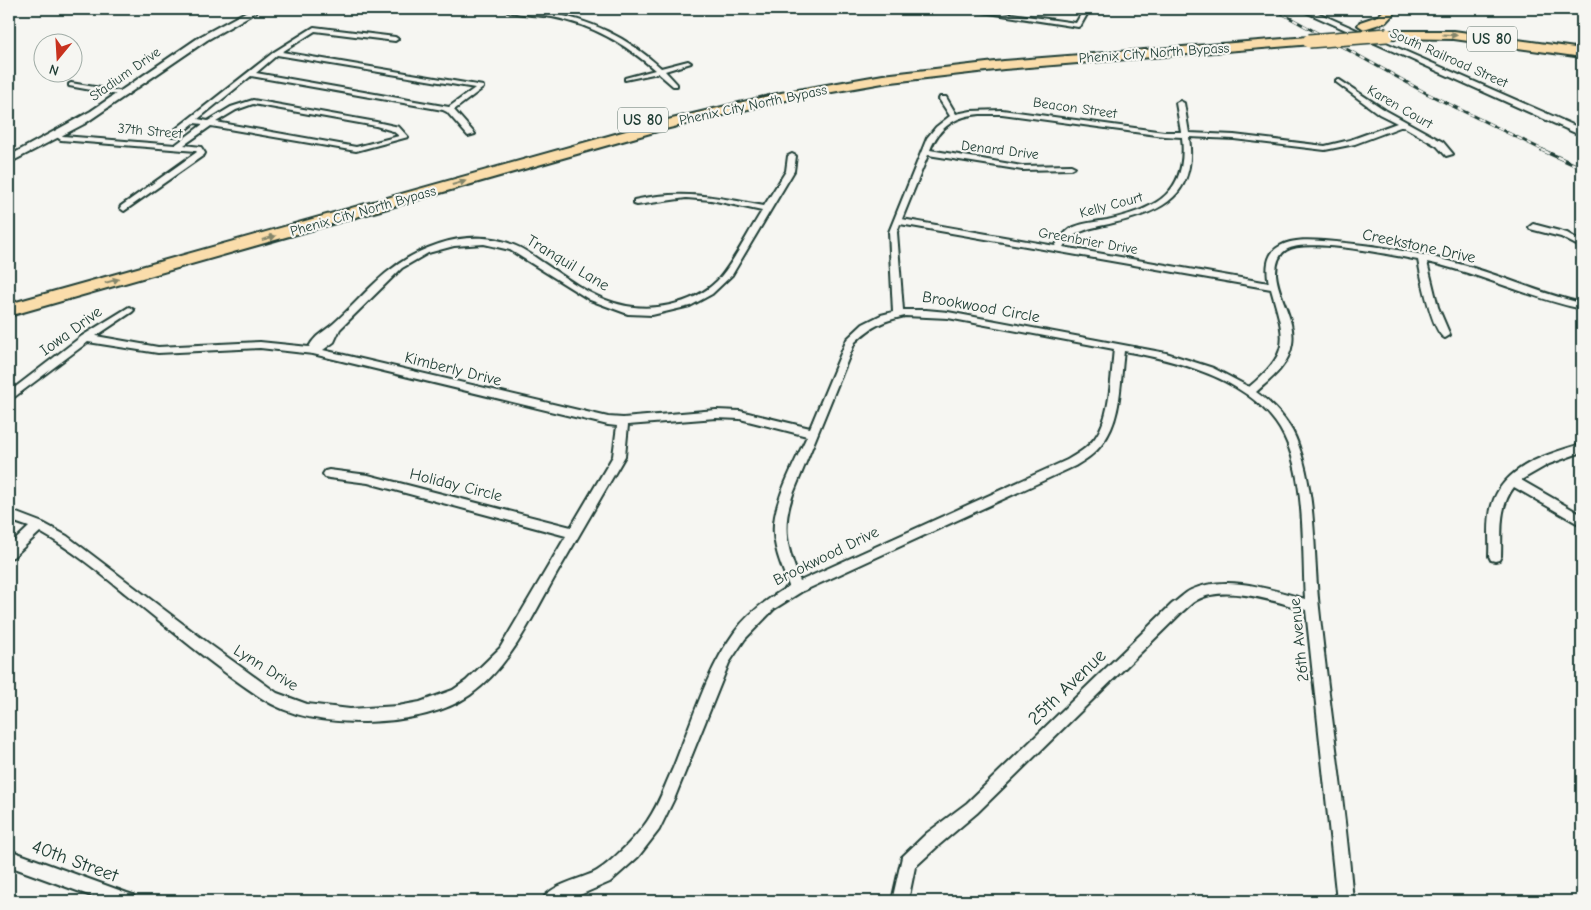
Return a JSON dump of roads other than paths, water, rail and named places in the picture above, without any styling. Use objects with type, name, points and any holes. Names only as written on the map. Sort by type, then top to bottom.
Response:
[{"type":"highway","name":"Phenix City North Bypass","points":[[12,295],[616,127],[700,105],[773,89],[845,76],[952,61],[1341,29],[1364,25],[1382,19],[1392,9]]},
{"type":"highway","name":"Phenix City North Bypass","points":[[9,310],[606,140],[777,98],[873,81],[975,68],[1401,34],[1454,35],[1582,52]]},
{"type":"highway","points":[[9,316],[65,295]]},
{"type":"street","name":"Stadium Drive","points":[[9,160],[58,135],[124,94],[198,40],[257,9]]},
{"type":"street","points":[[506,9],[563,17],[595,27],[608,33],[660,70],[675,85]]},
{"type":"street","points":[[966,9],[1078,25],[1087,9]]},
{"type":"street","name":"South Railroad Street","points":[[1303,9],[1582,133]]},
{"type":"street","points":[[175,134],[276,54],[314,29],[395,39]]},
{"type":"street","points":[[276,54],[481,87],[450,110]]},
{"type":"street","points":[[627,79],[688,63]]},
{"type":"street","points":[[251,74],[417,102],[450,110],[471,134]]},
{"type":"street","name":"Karen Court","points":[[1338,81],[1364,101],[1440,144],[1449,154]]},
{"type":"street","points":[[71,85],[124,94]]},
{"type":"street","points":[[898,313],[892,243],[893,232],[925,152],[938,128],[954,116],[943,99]]},
{"type":"street","points":[[178,146],[212,123],[245,104],[253,102],[376,124],[396,129],[404,138],[356,149],[212,123],[192,120]]},
{"type":"street","name":"Kelly Court","points":[[1057,249],[1064,238],[1074,229],[1131,216],[1152,208],[1168,198],[1179,186],[1185,173],[1187,160],[1186,136],[1180,103]]},
{"type":"street","name":"Beacon Street","points":[[954,116],[976,112],[1002,112],[1186,136],[1234,137],[1325,148],[1352,142],[1402,124]]},
{"type":"street","name":"37th Street","points":[[58,135],[61,138],[198,149],[201,153],[124,208]]},
{"type":"street","name":"Denard Drive","points":[[925,152],[1022,168],[1071,167]]},
{"type":"street","name":"Tranquil Lane","points":[[313,351],[325,345],[334,335],[335,328],[399,266],[415,256],[435,248],[457,243],[497,242],[513,248],[599,302],[626,310],[646,312],[678,307],[705,296],[718,286],[727,275],[790,171],[792,156]]},
{"type":"street","points":[[637,202],[686,196],[711,198],[766,209]]},
{"type":"street","name":"Greenbrier Drive","points":[[897,221],[1274,287]]},
{"type":"street","points":[[1533,227],[1564,236],[1582,245]]},
{"type":"street","name":"Creekstone Drive","points":[[1274,287],[1271,268],[1274,256],[1278,252],[1284,247],[1299,243],[1321,243],[1422,259],[1468,269],[1537,296],[1582,306]]},
{"type":"street","points":[[1422,259],[1433,307],[1445,335]]},
{"type":"street","points":[[1249,392],[1270,375],[1280,364],[1285,354],[1286,325],[1274,287]]},
{"type":"street","name":"Iowa Drive","points":[[9,397],[86,338],[129,310]]},
{"type":"street","name":"Brookwood Circle","points":[[796,588],[779,538],[779,516],[785,496],[795,477],[850,341],[860,328],[875,320],[898,313],[934,314],[1118,346],[1190,362],[1213,371],[1249,392]]},
{"type":"street","name":"Kimberly Drive","points":[[86,338],[158,350],[260,345],[313,351],[532,404],[623,422],[716,414],[740,416],[812,434]]},
{"type":"street","name":"Brookwood Drive","points":[[550,901],[568,891],[604,876],[632,851],[654,824],[670,792],[724,660],[740,635],[769,605],[796,588],[1071,463],[1088,452],[1101,438],[1109,424],[1118,346]]},
{"type":"street","name":"26th Avenue","points":[[1249,392],[1279,420],[1291,439],[1298,458],[1309,548],[1312,606],[1345,901]]},
{"type":"street","name":"Lynn Drive","points":[[39,526],[87,556],[206,650],[265,692],[287,705],[314,713],[361,716],[409,712],[458,695],[485,675],[506,652],[619,456],[623,422]]},
{"type":"street","points":[[1495,556],[1497,506],[1501,495],[1512,481],[1558,455],[1582,448]]},
{"type":"street","name":"Holiday Circle","points":[[329,474],[368,479],[574,533]]},
{"type":"street","points":[[1512,481],[1582,521]]},
{"type":"street","points":[[9,515],[39,526],[9,552]]},
{"type":"street","name":"25th Avenue","points":[[900,901],[908,863],[933,838],[972,808],[1177,608],[1189,599],[1195,595],[1220,589],[1249,591],[1312,606]]},
{"type":"street","name":"40th Street","points":[[9,858],[127,901]]},
{"type":"railway","points":[[1274,9],[1426,93],[1545,151]]},
{"type":"railway","points":[[1542,150],[1582,168]]}]
